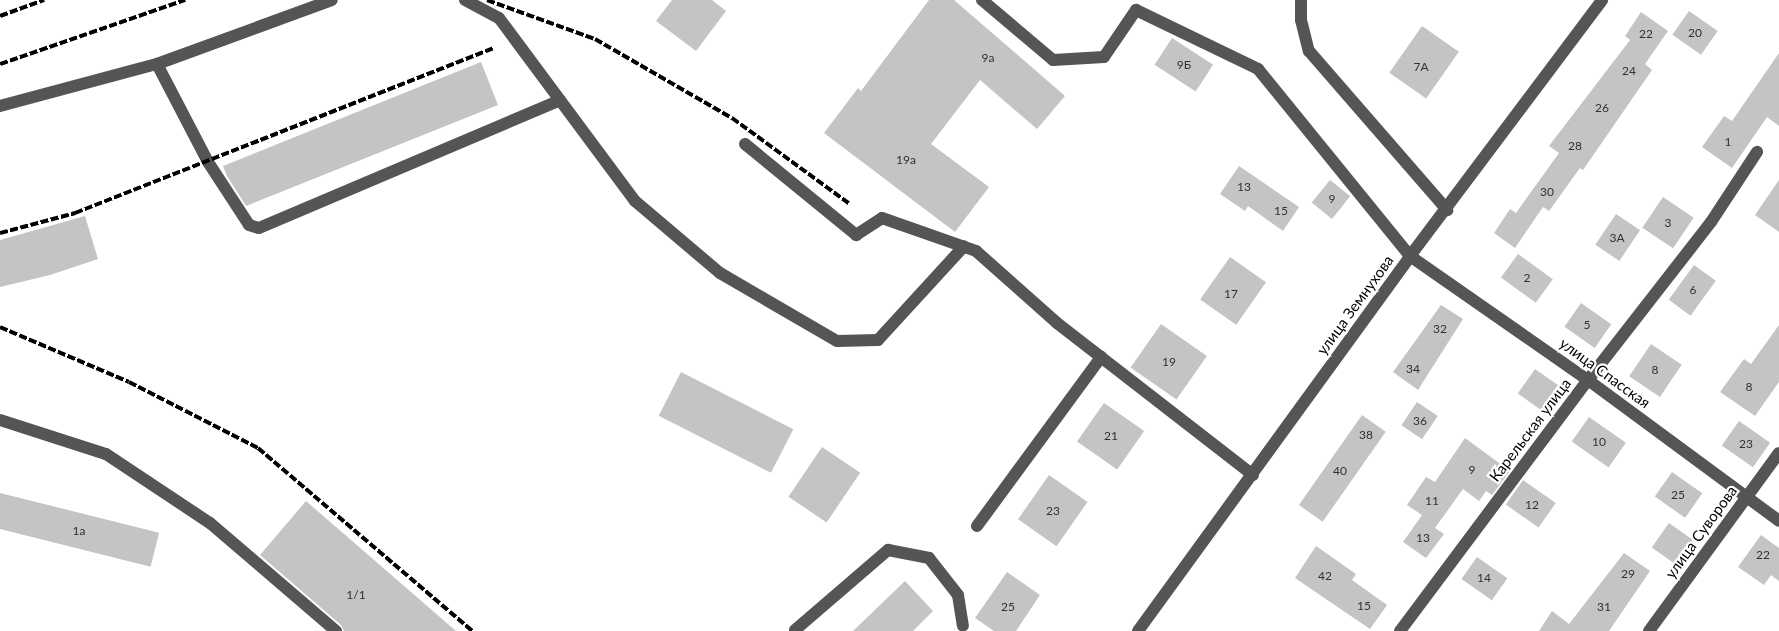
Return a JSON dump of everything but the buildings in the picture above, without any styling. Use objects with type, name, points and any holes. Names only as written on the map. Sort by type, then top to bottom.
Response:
[{"type":"street","points":[[0,106],[157,64],[332,0]]},
{"type":"street","points":[[465,0],[499,18],[635,200],[720,273],[837,341],[878,340],[964,246]]},
{"type":"street","name":"улица Спасская","points":[[982,0],[1053,60],[1104,57],[1136,10],[1258,69],[1410,256],[1588,380],[1779,520]]},
{"type":"street","points":[[1301,0],[1301,20],[1309,51],[1447,210]]},
{"type":"street","name":"улица Земнухова","points":[[1138,631],[1410,256],[1447,210],[1602,0]]},
{"type":"street","points":[[157,64],[208,162],[249,225],[258,228],[560,100]]},
{"type":"street","points":[[745,144],[856,235],[882,218],[976,251],[1057,323],[1253,474]]},
{"type":"street","name":"Карельская улица","points":[[1400,631],[1588,380],[1711,222],[1758,152]]},
{"type":"street","points":[[977,526],[1101,357]]},
{"type":"street","points":[[0,420],[106,454],[210,523],[336,631]]},
{"type":"street","name":"улица Суворова","points":[[1649,631],[1779,453]]},
{"type":"street","points":[[795,630],[888,550],[928,558],[958,595],[964,629]]},
{"type":"railway","points":[[0,16],[44,0]]},
{"type":"railway","points":[[0,64],[185,0]]},
{"type":"railway","points":[[487,0],[595,39],[732,118],[850,204]]},
{"type":"railway","points":[[0,233],[75,213],[493,48]]},
{"type":"railway","points":[[0,327],[129,382],[258,448],[472,631]]}]
